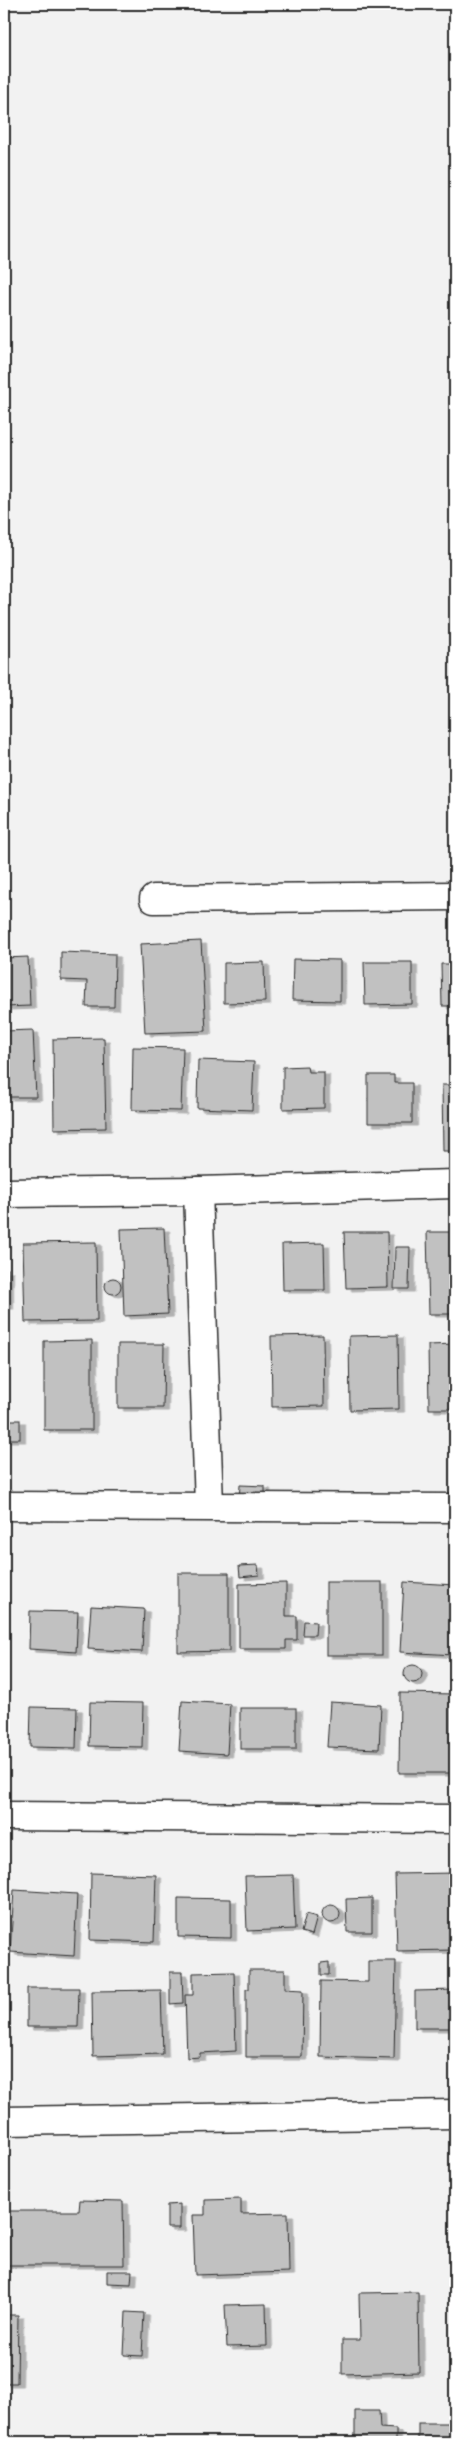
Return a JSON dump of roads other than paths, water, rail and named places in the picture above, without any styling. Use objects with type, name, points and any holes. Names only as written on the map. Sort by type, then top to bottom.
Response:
[{"type":"street","points":[[154,899],[455,896]]},
{"type":"street","points":[[4,1193],[198,1191],[455,1184]]},
{"type":"street","points":[[198,1191],[209,1505]]},
{"type":"street","points":[[4,1506],[209,1505],[455,1508]]},
{"type":"street","points":[[4,1816],[455,1819]]},
{"type":"street","points":[[4,2121],[455,2114]]}]
